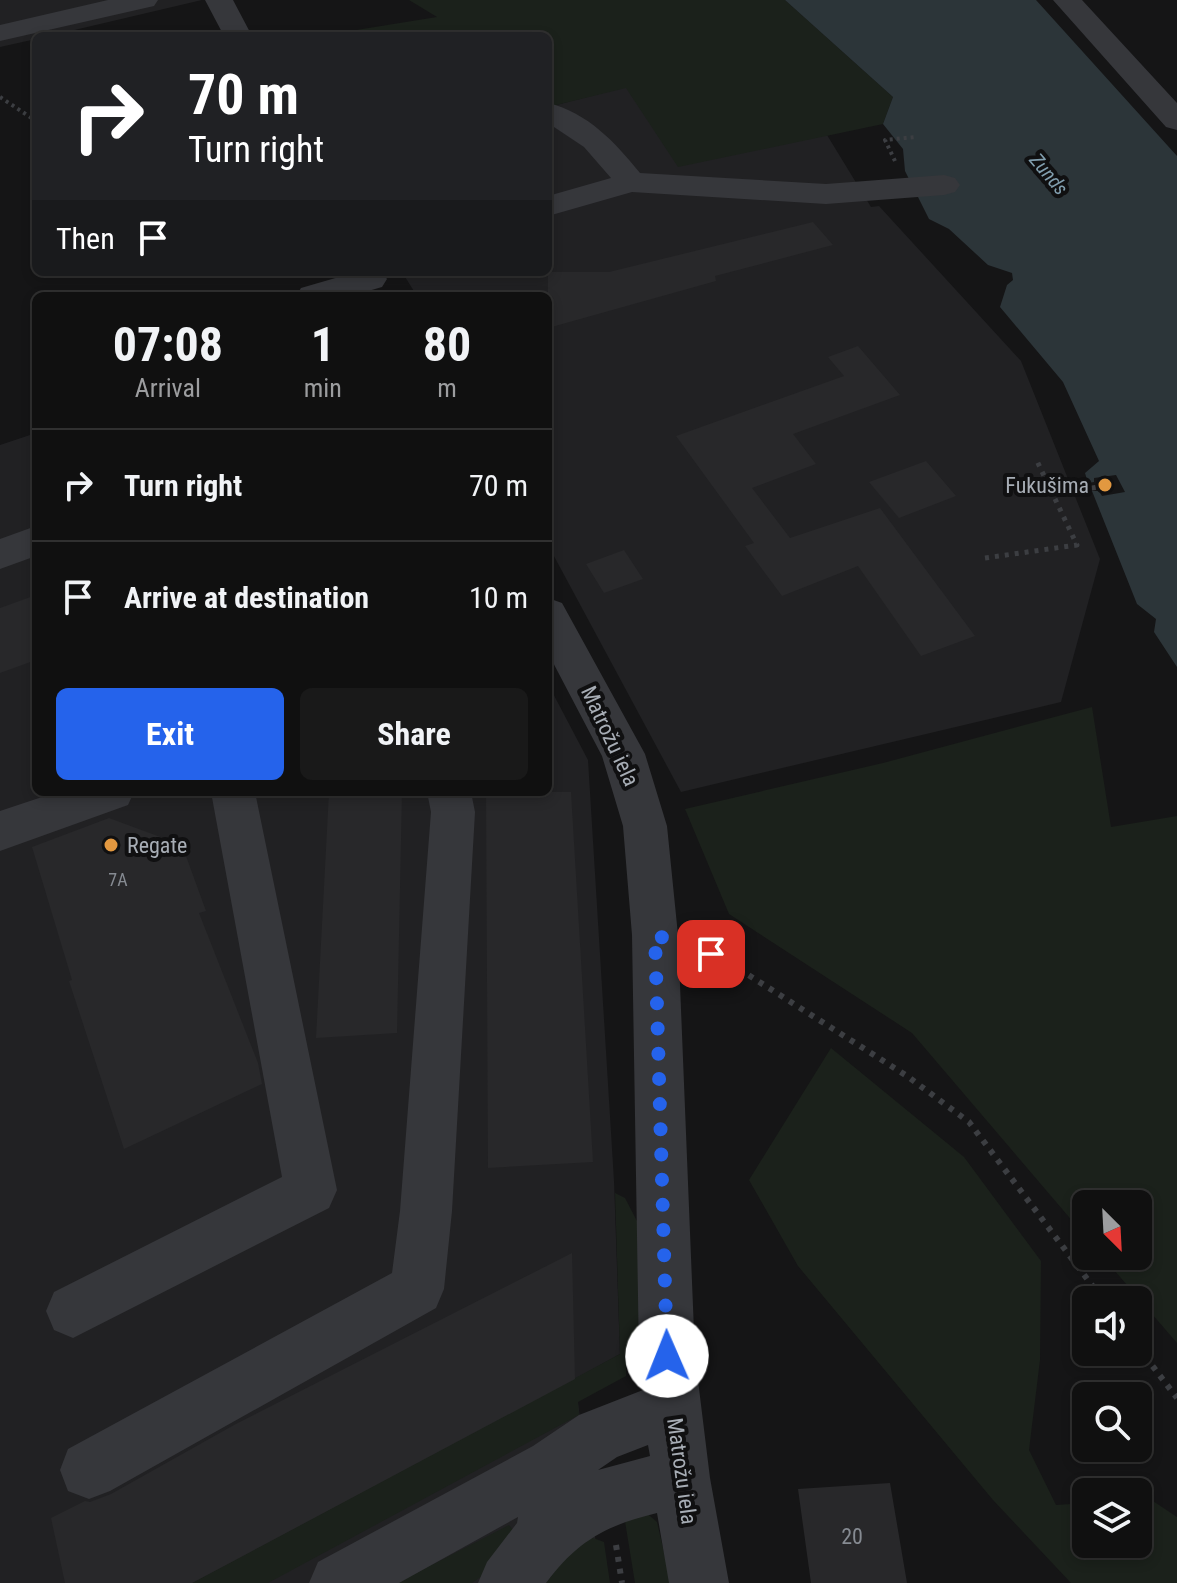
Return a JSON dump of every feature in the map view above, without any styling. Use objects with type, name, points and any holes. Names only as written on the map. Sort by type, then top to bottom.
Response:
[{"type":"street","points":[[0,33],[144,0]]},
{"type":"street","points":[[219,0],[236,32]]},
{"type":"street","points":[[1067,0],[1177,121]]},
{"type":"street","points":[[552,113],[568,119],[602,144],[631,182]]},
{"type":"street","points":[[552,205],[631,182],[826,194],[944,185]]},
{"type":"street","points":[[330,292],[372,282]]},
{"type":"street","points":[[0,554],[32,542]]},
{"type":"street","name":"Matrožu iela","points":[[552,621],[623,754],[645,826],[655,935],[667,1356],[681,1478],[699,1583]]},
{"type":"street","points":[[0,831],[101,796]]},
{"type":"street","points":[[73,1311],[311,1190],[234,796]]},
{"type":"street","points":[[89,1470],[417,1289],[426,1211],[453,812],[450,796]]},
{"type":"street","points":[[339,1583],[553,1466],[599,1435],[673,1407]]},
{"type":"street","points":[[545,1535],[553,1466]]},
{"type":"street","points":[[508,1583],[545,1535],[608,1495],[681,1478]]},
{"type":"path","points":[[2,98],[32,118]]},
{"type":"path","points":[[885,140],[915,137]]},
{"type":"path","points":[[985,558],[1077,545],[1036,459]]},
{"type":"path","points":[[1052,493],[1099,487]]},
{"type":"path","points":[[655,935],[693,946],[728,962],[907,1076],[969,1122],[1092,1286]]},
{"type":"path","points":[[1152,1365],[1177,1398]]},
{"type":"shaded area","points":[[0,0],[202,0],[66,32],[32,32],[32,40],[0,47]]},
{"type":"shaded area","points":[[409,0],[785,0],[893,97],[883,124],[678,167],[626,88],[552,106],[552,32],[344,32],[437,17]]},
{"type":"shaded area","points":[[626,87],[784,143],[827,135],[871,207],[879,206],[1021,361],[1100,559],[1061,702],[681,792],[552,552],[552,292],[414,292],[404,276],[552,276],[552,106]]},
{"type":"shaded area","points":[[32,434],[32,796],[552,796],[552,692],[588,760],[614,1181],[620,1354],[575,1379],[601,1583],[0,1583],[0,445]]},
{"type":"shaded area","points":[[1092,707],[1111,827],[1177,816],[1177,1343],[1152,1314],[1152,1286],[1128,1286],[1114,1270],[1152,1270],[1152,1190],[1072,1190],[1072,1221],[912,1033],[729,914],[685,809],[883,763]]},
{"type":"shaded area","points":[[831,1048],[964,1157],[1041,1261],[1040,1360],[1029,1450],[1056,1505],[1072,1504],[1072,1558],[1152,1558],[1152,1500],[1177,1517],[1177,1583],[1071,1583],[993,1500],[798,1266],[749,1180]]},
{"type":"shaded area","points":[[615,1193],[625,1198],[639,1225],[640,1345],[626,1358],[626,1376],[578,1402],[579,1415],[268,1583],[192,1583],[620,1354]]},
{"type":"shaded area","points":[[623,1509],[643,1510],[657,1522],[671,1583],[635,1583]]},
{"type":"shaded area","points":[[509,1525],[514,1531],[482,1576],[472,1583],[397,1583]]},
{"type":"shaded area","points":[[582,1534],[604,1542],[610,1583],[546,1583]]},
{"type":"water","name":"Zunds","points":[[785,0],[1036,0],[1177,156],[1177,667],[1154,632],[1156,619],[1137,604],[1092,491],[1099,491],[1102,496],[1125,492],[1116,475],[1094,478],[1094,482],[1088,483],[1085,473],[1099,461],[1063,382],[1000,307],[1007,285],[1013,280],[1012,273],[988,265],[949,229],[929,219],[905,171],[903,149],[883,124],[893,97]]},
{"type":"building","points":[[813,222],[833,245],[715,276],[716,281],[552,327],[552,292],[548,292],[548,276],[552,276],[552,272],[609,272]]},
{"type":"building","points":[[858,346],[900,395],[793,434],[816,464],[752,488],[790,538],[880,508],[975,636],[921,656],[858,566],[782,596],[745,546],[754,543],[676,436],[844,376],[828,357]]},
{"type":"building","points":[[926,461],[956,496],[899,518],[869,482]]},
{"type":"building","points":[[624,550],[643,579],[604,593],[586,564]]},
{"type":"building","points":[[32,596],[32,661],[0,673],[0,608]]},
{"type":"building","points":[[552,792],[571,792],[593,1162],[488,1168],[486,796],[552,796]]},
{"type":"building","points":[[329,796],[402,796],[397,1033],[316,1038]]},
{"type":"building","points":[[109,818],[182,845],[206,911],[199,913],[258,1063],[262,1084],[124,1149],[69,981],[72,980],[32,847]]},
{"type":"building","points":[[572,1253],[575,1379],[192,1583],[65,1583],[51,1518],[85,1501],[111,1494],[234,1425]]},
{"type":"building","points":[[890,1483],[907,1583],[811,1583],[798,1489]]},
{"type":"place","name":"Fukušima","points":[[1105,485]]},
{"type":"place","name":"Regate","points":[[111,845]]},
{"type":"route","points":[[667,1356],[655,935],[711,954]]}]
